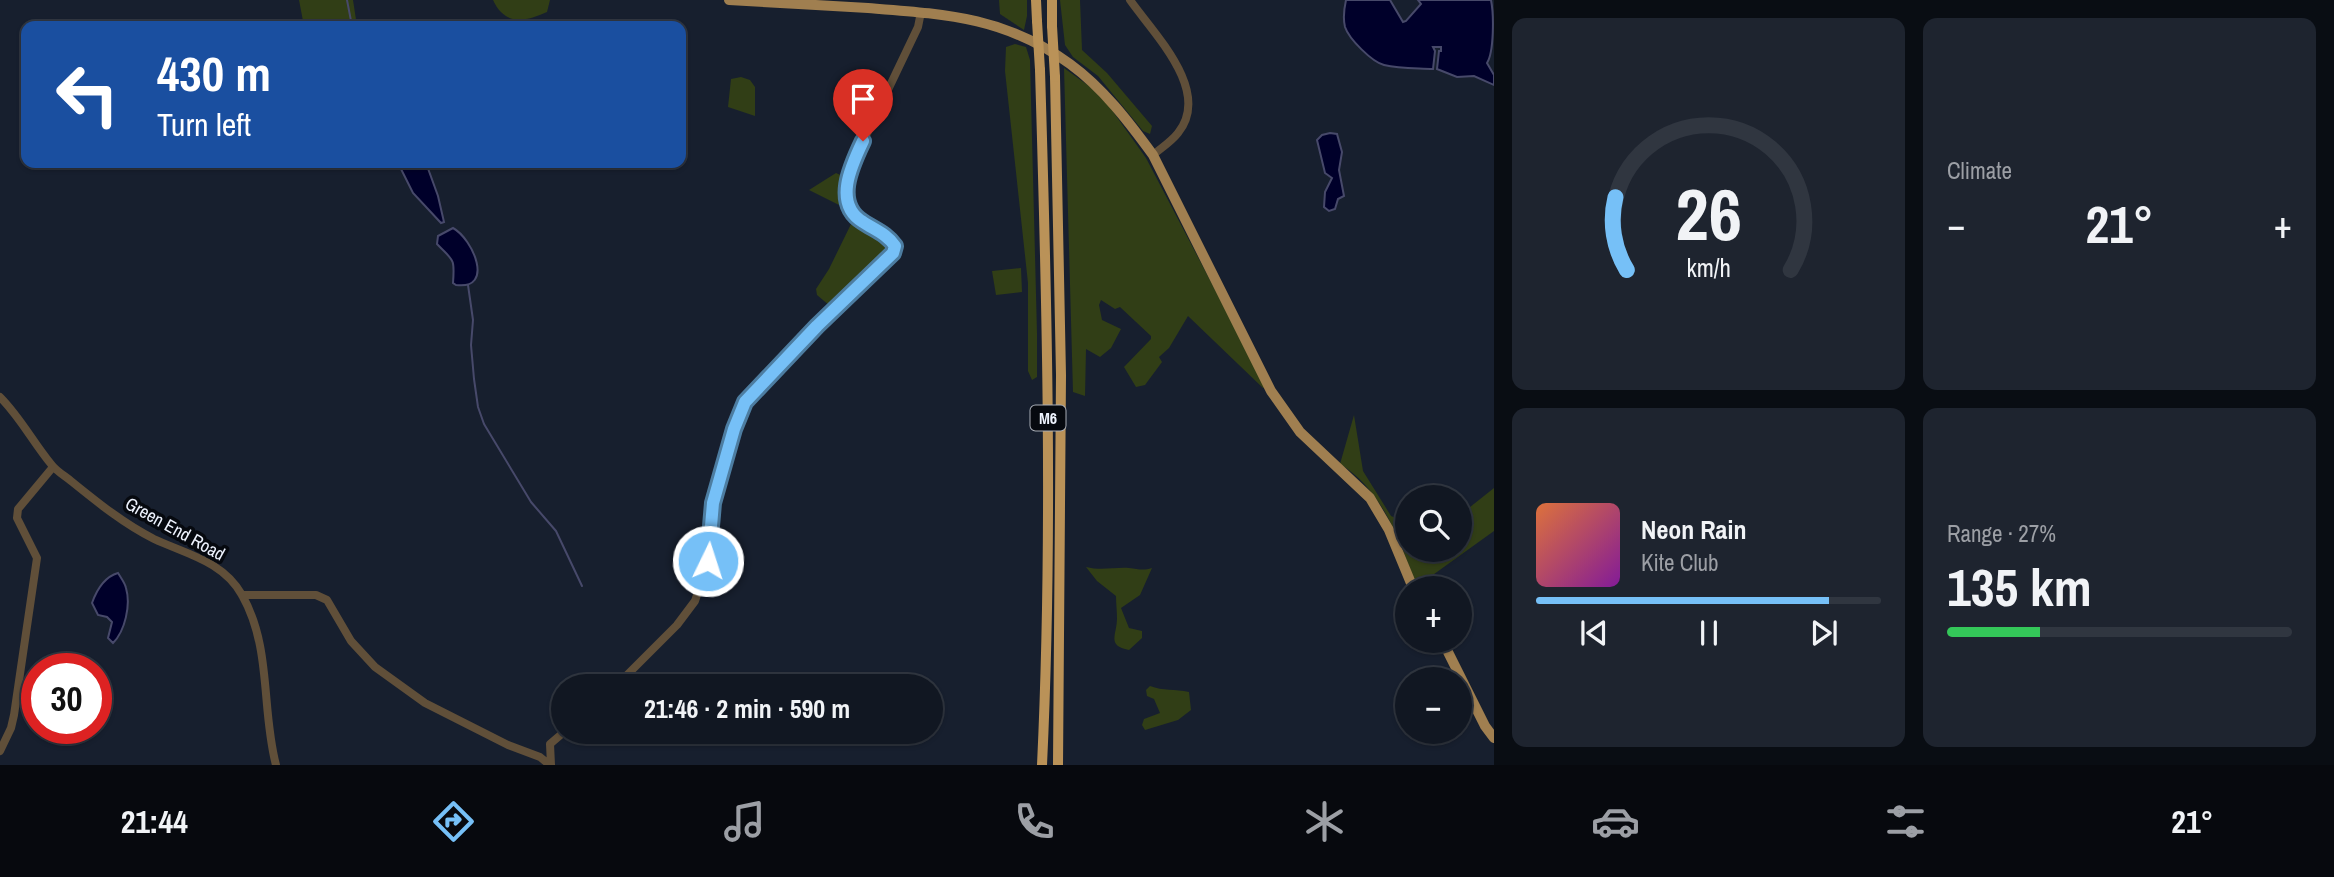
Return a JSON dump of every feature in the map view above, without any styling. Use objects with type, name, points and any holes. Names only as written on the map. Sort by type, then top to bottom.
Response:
[{"type":"highway","name":"M6","points":[[1036,0],[1048,416],[1048,597],[1042,765]]},
{"type":"highway","name":"M6","points":[[1052,0],[1062,374],[1058,765]]},
{"type":"main road","points":[[729,0],[921,12],[982,22],[1003,28],[1045,48],[1072,65],[1130,123],[1153,155],[1271,391],[1300,432],[1370,498],[1389,530],[1408,576]]},
{"type":"main road","points":[[1448,653],[1485,726],[1494,738]]},
{"type":"street","points":[[1130,0],[1180,71],[1188,92],[1189,107],[1179,132],[1153,155]]},
{"type":"street","points":[[628,674],[677,625],[695,601],[708,561],[713,503],[734,429],[745,402],[813,330],[893,253],[895,246],[890,239],[853,216],[847,195],[848,178],[873,117],[918,27],[921,12]]},
{"type":"street","name":"Green End Road","points":[[0,397],[11,408],[53,467],[143,533],[216,566],[232,581],[242,595],[263,651],[268,724],[276,765]]},
{"type":"street","points":[[0,751],[11,729],[14,715],[37,558],[17,518],[18,509],[53,467]]},
{"type":"street","points":[[242,595],[316,595],[327,600],[351,641],[375,667],[425,702],[508,745],[540,757],[551,765]]},
{"type":"street","points":[[540,757],[551,744]]},
{"type":"street","points":[[551,744],[551,765]]},
{"type":"green space","points":[[299,0],[353,0],[356,21],[303,21]]},
{"type":"green space","points":[[493,0],[550,0],[547,12],[516,20],[503,14]]},
{"type":"green space","points":[[999,0],[1027,0],[1024,30],[1000,14]]},
{"type":"green space","points":[[1060,0],[1080,0],[1082,50],[1107,73],[1152,126],[1150,134],[1143,131],[1098,76],[1073,57],[1065,45]]},
{"type":"green space","points":[[1015,44],[1026,47],[1030,60],[1037,333],[1037,377],[1032,380],[1028,371],[1028,283],[1005,71],[1006,47]]},
{"type":"green space","points":[[1064,68],[1089,86],[1109,106],[1146,158],[1266,387],[1263,388],[1188,316],[1169,348],[1159,357],[1162,362],[1145,385],[1136,387],[1124,367],[1151,336],[1120,307],[1115,309],[1101,300],[1099,305],[1102,320],[1121,329],[1111,348],[1100,357],[1086,349],[1085,396],[1073,392]]},
{"type":"green space","points":[[741,77],[750,80],[755,87],[755,116],[728,107],[731,79]]},
{"type":"green space","points":[[836,173],[845,177],[843,207],[809,190]]},
{"type":"green space","points":[[853,220],[885,240],[890,250],[830,306],[817,295],[816,289]]},
{"type":"green space","points":[[1021,268],[1022,292],[996,295],[992,271]]},
{"type":"green space","points":[[1354,415],[1363,471],[1391,516],[1395,518],[1395,532],[1367,486],[1340,464]]},
{"type":"green space","points":[[1494,488],[1494,531],[1472,547],[1472,505]]},
{"type":"green space","points":[[1407,562],[1451,562],[1431,576],[1413,576]]},
{"type":"green space","points":[[1086,567],[1143,570],[1152,568],[1140,595],[1121,608],[1129,628],[1142,631],[1142,638],[1129,650],[1117,646],[1114,639],[1116,596],[1097,581]]},
{"type":"green space","points":[[1150,686],[1189,692],[1191,710],[1178,720],[1145,730],[1142,725],[1144,719],[1160,713],[1154,699],[1147,696],[1146,690]]},
{"type":"water","points":[[1346,0],[1390,0],[1403,22],[1421,4],[1418,0],[1491,0],[1493,33],[1487,63],[1494,75],[1494,85],[1474,76],[1457,77],[1437,69],[1441,47],[1433,47],[1433,69],[1379,63],[1347,32],[1344,21]]},
{"type":"water","points":[[1330,133],[1337,134],[1342,152],[1339,170],[1344,196],[1338,199],[1335,209],[1329,211],[1324,207],[1325,192],[1332,178],[1325,173],[1317,140]]},
{"type":"water","points":[[400,168],[428,168],[444,222],[441,223],[413,193]]},
{"type":"water","points":[[453,228],[467,242],[477,262],[475,280],[468,284],[453,283],[452,260],[437,244],[438,236]]},
{"type":"water","points":[[118,573],[126,588],[127,610],[124,625],[113,643],[108,638],[112,622],[107,617],[98,615],[92,603],[102,584]]},
{"type":"waterway","points":[[347,0],[351,21]]},
{"type":"waterway","points":[[468,285],[473,320],[471,345],[474,379],[478,407],[484,424],[531,502],[556,531],[582,586]]},
{"type":"route","points":[[708,561],[713,503],[734,429],[745,402],[817,326],[893,253],[895,246],[890,239],[853,216],[849,209],[848,178],[863,141]]}]
